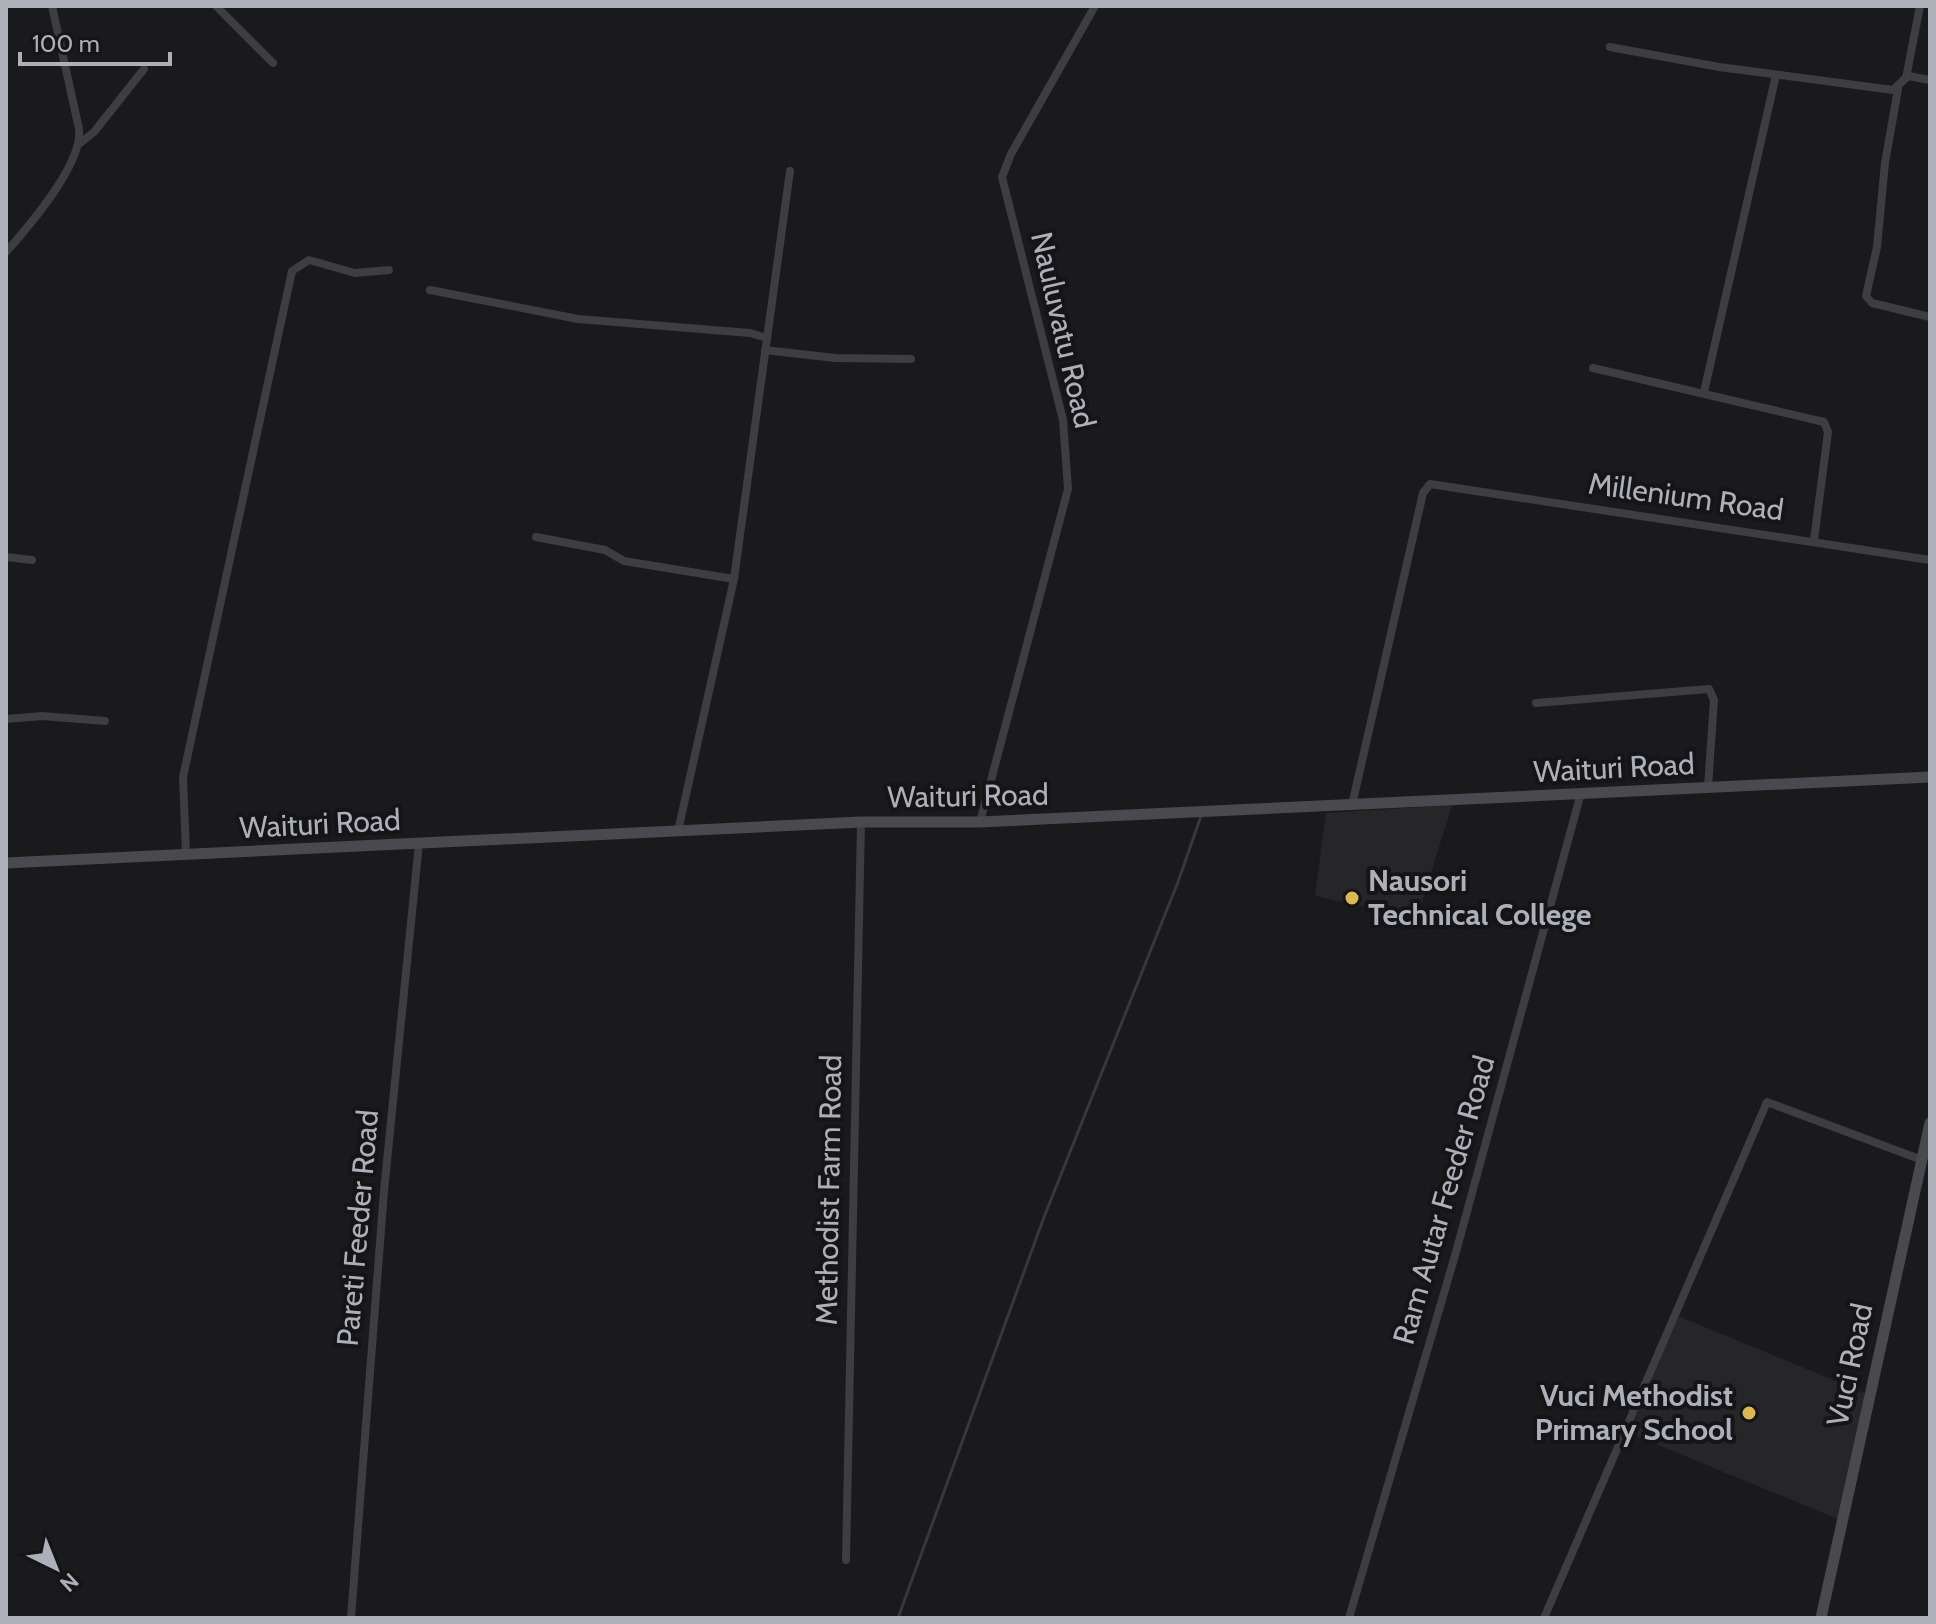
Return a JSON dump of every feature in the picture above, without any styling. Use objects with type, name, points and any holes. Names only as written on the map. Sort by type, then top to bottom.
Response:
[{"type":"main road","name":"Waituri Road","points":[[6,863],[861,822],[980,822],[1930,777]]},
{"type":"main road","name":"Vuci Road","points":[[1821,1618],[1893,1277],[1930,1123]]},
{"type":"street","points":[[52,6],[79,129],[79,144]]},
{"type":"street","points":[[216,6],[273,63]]},
{"type":"street","name":"Nauluvatu Road","points":[[980,822],[1068,489],[1063,420],[1002,177],[1011,154],[1095,6]]},
{"type":"street","points":[[1920,6],[1906,78],[1898,89],[1885,163],[1877,247],[1866,296],[1872,303],[1930,317]]},
{"type":"street","points":[[1610,47],[1776,75],[1898,89]]},
{"type":"street","points":[[6,252],[42,208],[79,144],[94,132],[144,69]]},
{"type":"street","points":[[1593,368],[1704,392],[1776,75]]},
{"type":"street","points":[[1906,78],[1930,80]]},
{"type":"street","points":[[678,831],[734,579],[790,171]]},
{"type":"street","points":[[186,854],[183,777],[292,271],[309,260],[355,273],[389,270]]},
{"type":"street","points":[[430,290],[578,319],[750,333],[767,338]]},
{"type":"street","points":[[765,350],[835,358],[911,359]]},
{"type":"street","name":"Millenium Road","points":[[1704,392],[1809,416],[1827,426],[1814,540]]},
{"type":"street","name":"Millenium Road","points":[[1352,805],[1423,493],[1430,484],[1930,560]]},
{"type":"street","points":[[536,537],[605,550],[624,561],[734,579]]},
{"type":"street","points":[[6,557],[32,560]]},
{"type":"street","points":[[1536,703],[1709,689],[1714,700],[1708,787]]},
{"type":"street","points":[[6,719],[42,716],[105,721]]},
{"type":"street","name":"Ram Autar Feeder Road","points":[[1349,1618],[1456,1252],[1581,793]]},
{"type":"street","name":"Methodist Farm Road","points":[[846,1560],[861,822]]},
{"type":"street","name":"Pareti Feeder Road","points":[[351,1618],[383,1207],[419,843]]},
{"type":"street","points":[[1544,1618],[1767,1102],[1922,1160]]},
{"type":"shaded area","points":[[1452,805],[1417,918],[1315,896],[1326,813]]},
{"type":"shaded area","name":"Vuci Methodist Primary School","points":[[1678,1316],[1865,1393],[1838,1519],[1629,1433]]},
{"type":"waterway","points":[[898,1618],[1044,1217],[1178,882],[1201,816]]},
{"type":"place","name":"Nausori Technical College","points":[[1352,898]]},
{"type":"place","name":"Vuci Methodist Primary School","points":[[1749,1413]]}]
